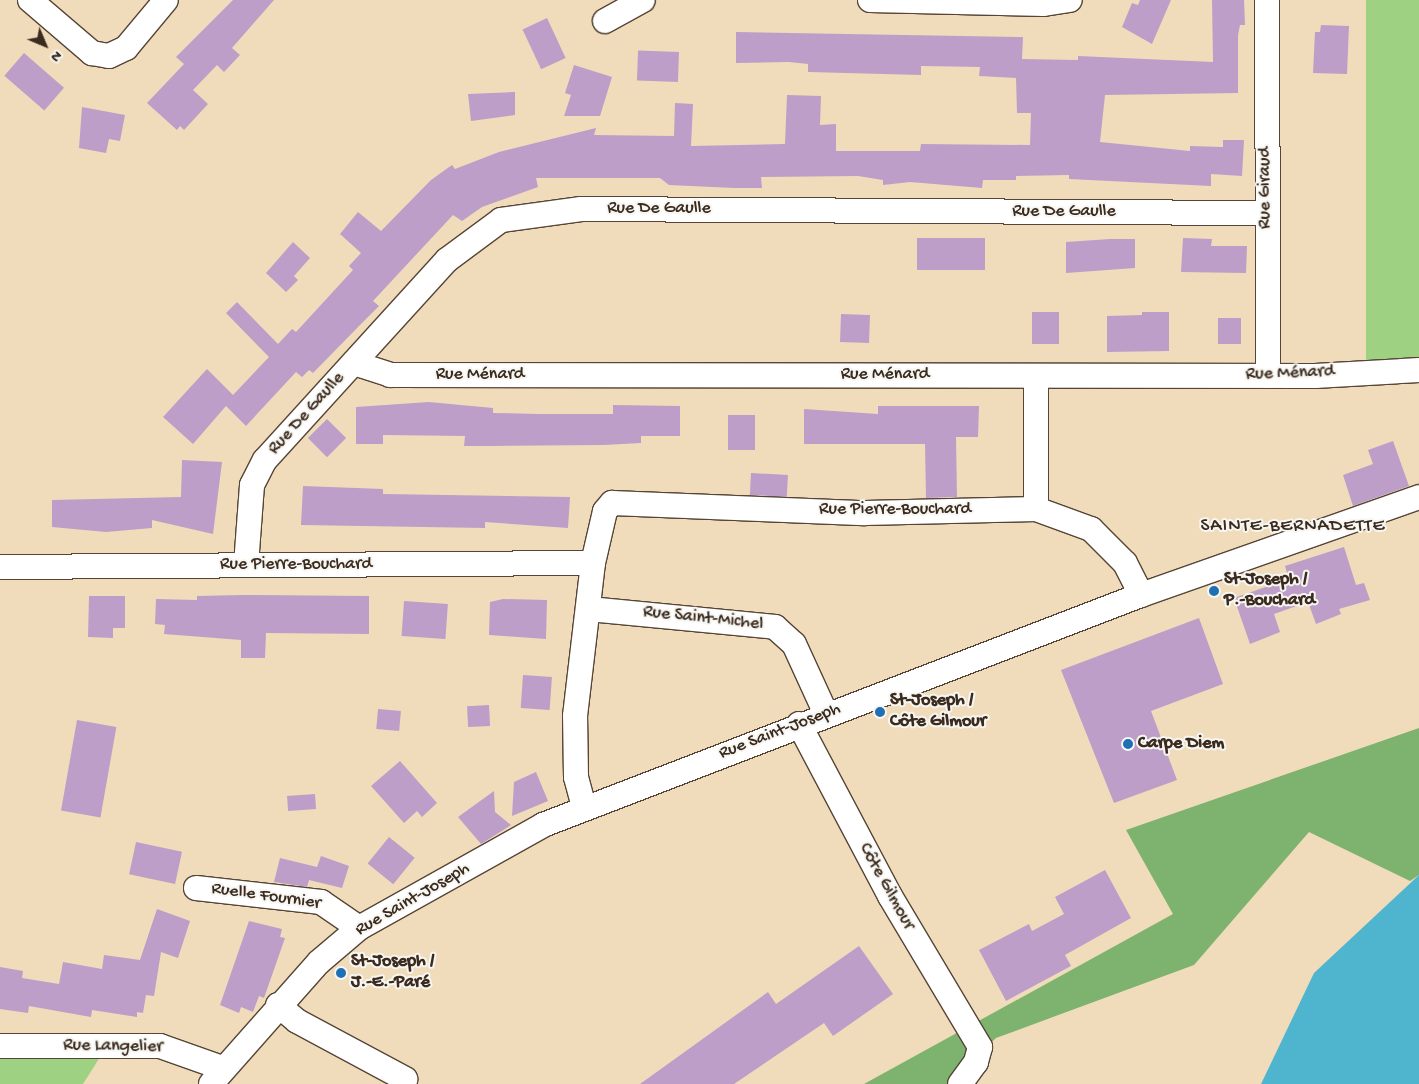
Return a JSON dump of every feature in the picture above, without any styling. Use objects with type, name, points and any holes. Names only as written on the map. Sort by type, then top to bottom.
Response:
[{"type":"street","points":[[30,0],[92,53],[109,56],[126,48],[166,0]]},
{"type":"street","points":[[605,21],[643,0]]},
{"type":"street","points":[[870,0],[1044,4],[1070,0]]},
{"type":"street","name":"Rue Giraud","points":[[1267,0],[1265,213],[1268,376]]},
{"type":"street","name":"Rue De Gaulle","points":[[246,565],[252,485],[261,468],[354,363],[461,248],[501,220],[521,214],[581,209],[1265,213]]},
{"type":"street","name":"Rue Ménard","points":[[354,363],[390,375],[1268,376],[1419,370]]},
{"type":"street","points":[[1036,376],[1036,509]]},
{"type":"street","name":"Rue Saint-Joseph","points":[[217,1076],[278,1005],[359,928],[584,807],[1141,595],[1419,497]]},
{"type":"street","name":"Rue Pierre-Bouchard","points":[[0,567],[592,563],[605,511],[612,503],[865,513],[1036,509],[1091,528],[1125,563],[1141,595]]},
{"type":"street","points":[[584,807],[573,747],[589,609],[592,563]]},
{"type":"street","name":"Rue Saint-Michel","points":[[589,609],[775,626],[801,656],[826,714]]},
{"type":"street","name":"Côte Gilmour","points":[[800,724],[890,896],[980,1047],[976,1062],[960,1084]]},
{"type":"street","name":"Ruelle Fournier","points":[[196,888],[322,902],[359,928]]},
{"type":"street","points":[[278,1005],[297,1022],[405,1079]]},
{"type":"street","name":"Rue Langelier","points":[[0,1046],[160,1046],[217,1076]]},
{"type":"green space","points":[[1366,0],[1419,0],[1419,369],[1366,369]]},
{"type":"green space","points":[[1419,728],[1419,875],[1410,881],[1309,832],[1194,965],[996,1038],[948,1084],[864,1084],[1173,914],[1126,830]]},
{"type":"green space","points":[[0,1046],[107,1046],[83,1084],[0,1084]]},
{"type":"water","points":[[1419,875],[1419,1084],[1261,1084],[1314,973]]},
{"type":"building","points":[[233,0],[274,0],[232,48],[240,55],[224,72],[217,65],[193,90],[208,104],[184,130],[180,126],[177,130],[147,103],[184,64],[176,57]]},
{"type":"building","points":[[1140,0],[1171,0],[1152,44],[1122,27],[1132,3],[1138,5]]},
{"type":"building","points":[[1212,0],[1244,0],[1245,25],[1240,25],[1238,35],[1238,93],[1105,95],[1100,142],[1190,151],[1190,146],[1223,147],[1223,140],[1244,140],[1242,176],[1211,174],[1211,186],[1069,179],[1069,175],[1016,176],[1016,180],[983,180],[982,188],[910,182],[883,185],[883,180],[858,176],[761,177],[762,188],[669,185],[660,178],[536,178],[538,187],[482,207],[462,221],[453,215],[373,301],[379,306],[313,373],[309,370],[302,377],[296,372],[246,426],[226,406],[193,444],[163,417],[207,369],[233,395],[269,357],[226,313],[237,302],[278,344],[292,329],[296,332],[353,270],[349,266],[361,253],[340,234],[358,212],[381,231],[431,180],[452,165],[455,169],[499,152],[596,128],[594,135],[674,136],[675,103],[693,104],[691,146],[785,144],[787,95],[821,96],[820,125],[836,124],[836,151],[920,151],[921,144],[1030,145],[1031,113],[1017,113],[1016,78],[979,76],[980,67],[921,66],[921,75],[808,72],[808,64],[789,62],[736,63],[736,32],[1023,37],[1022,59],[1078,60],[1078,56],[1213,62]]},
{"type":"building","points":[[547,18],[566,58],[541,69],[523,29]]},
{"type":"building","points":[[1321,25],[1349,26],[1347,74],[1313,73],[1315,32],[1320,32]]},
{"type":"building","points":[[638,51],[679,52],[678,82],[637,81]]},
{"type":"building","points":[[24,53],[64,88],[44,110],[4,76]]},
{"type":"building","points":[[574,65],[612,77],[600,116],[564,116],[571,95],[565,93]]},
{"type":"building","points":[[515,92],[515,115],[471,121],[468,94]]},
{"type":"building","points":[[82,107],[125,115],[120,141],[109,139],[106,153],[79,148]]},
{"type":"building","points":[[917,238],[985,238],[985,270],[917,270]]},
{"type":"building","points":[[1183,238],[1212,239],[1211,246],[1247,246],[1246,273],[1181,272]]},
{"type":"building","points":[[1135,239],[1135,268],[1066,273],[1066,242]]},
{"type":"building","points":[[293,242],[310,258],[294,276],[298,280],[286,292],[266,273]]},
{"type":"building","points":[[1032,312],[1059,312],[1059,344],[1032,344]]},
{"type":"building","points":[[1142,312],[1169,312],[1169,351],[1107,352],[1107,316],[1142,315]]},
{"type":"building","points":[[841,314],[870,315],[869,343],[840,342]]},
{"type":"building","points":[[1218,318],[1241,318],[1241,344],[1218,344]]},
{"type":"building","points":[[429,402],[493,408],[493,413],[539,414],[613,414],[613,405],[680,406],[680,436],[641,436],[641,443],[604,445],[464,446],[465,436],[383,435],[383,444],[356,444],[356,407]]},
{"type":"building","points":[[878,406],[979,406],[978,437],[956,437],[957,497],[926,498],[925,444],[804,444],[804,409],[878,414]]},
{"type":"building","points":[[728,415],[755,415],[755,450],[728,450]]},
{"type":"building","points":[[327,419],[346,438],[327,457],[308,438]]},
{"type":"building","points":[[1393,441],[1409,486],[1353,506],[1343,475],[1373,464],[1368,450]]},
{"type":"building","points":[[182,460],[222,462],[213,534],[152,520],[152,528],[106,532],[52,527],[52,500],[181,497]]},
{"type":"building","points":[[751,473],[788,475],[787,497],[750,495]]},
{"type":"building","points":[[303,486],[383,489],[383,494],[570,497],[568,528],[485,522],[485,528],[301,525]]},
{"type":"building","points":[[1344,547],[1356,585],[1364,583],[1370,600],[1339,609],[1341,614],[1316,624],[1308,602],[1274,614],[1280,632],[1250,644],[1234,598],[1289,579],[1285,566]]},
{"type":"building","points":[[89,596],[125,596],[125,628],[113,628],[113,638],[88,637]]},
{"type":"building","points":[[197,596],[369,596],[369,634],[266,633],[265,658],[241,658],[241,640],[164,634],[165,625],[155,624],[156,599],[197,600]]},
{"type":"building","points":[[503,599],[547,600],[546,639],[489,635],[490,602]]},
{"type":"building","points":[[404,601],[448,604],[445,639],[402,636]]},
{"type":"building","name":"Carpe Diem","points":[[1199,618],[1223,684],[1151,711],[1177,780],[1114,803],[1061,670]]},
{"type":"building","points":[[523,675],[552,677],[550,710],[521,708]]},
{"type":"building","points":[[489,705],[490,726],[468,727],[467,706]]},
{"type":"building","points":[[378,709],[401,711],[399,731],[376,729]]},
{"type":"building","points":[[77,720],[116,727],[100,818],[61,811]]},
{"type":"building","points":[[400,761],[437,803],[422,817],[417,811],[404,823],[371,786]]},
{"type":"building","points":[[536,772],[548,801],[512,816],[514,782]]},
{"type":"building","points":[[494,791],[495,812],[511,825],[481,844],[458,817]]},
{"type":"building","points":[[315,794],[316,809],[288,811],[287,796]]},
{"type":"building","points":[[389,837],[415,858],[393,884],[368,863]]},
{"type":"building","points":[[136,842],[182,852],[175,884],[129,874]]},
{"type":"building","points":[[321,856],[349,866],[342,888],[309,880],[307,887],[274,882],[280,858],[317,867]]},
{"type":"building","points":[[1105,870],[1131,918],[1065,955],[1071,966],[1006,1001],[979,950],[1029,924],[1032,931],[1064,914],[1055,897]]},
{"type":"building","points":[[157,909],[190,921],[178,958],[161,952],[154,996],[146,995],[143,1013],[137,1012],[137,1017],[92,1010],[91,1017],[29,1006],[28,1013],[0,1009],[0,967],[23,971],[22,978],[59,984],[63,962],[102,969],[104,955],[140,960]]},
{"type":"building","points":[[249,921],[282,929],[280,937],[285,938],[264,998],[259,996],[253,1012],[241,1007],[239,1013],[220,1005]]},
{"type":"building","points":[[859,946],[893,994],[833,1036],[824,1023],[734,1084],[640,1084],[768,992],[776,1004]]},
{"type":"place","name":"St-Joseph / P.-Bouchard","points":[[1214,591]]},
{"type":"place","name":"St-Joseph / Côte Gilmour","points":[[880,712]]},
{"type":"place","name":"Carpe Diem","points":[[1128,744]]},
{"type":"place","name":"St-Joseph / J.-E.-Paré","points":[[341,973]]},
{"type":"district","name":"SAINTE-BERNADETTE","points":[[1293,527]]}]
